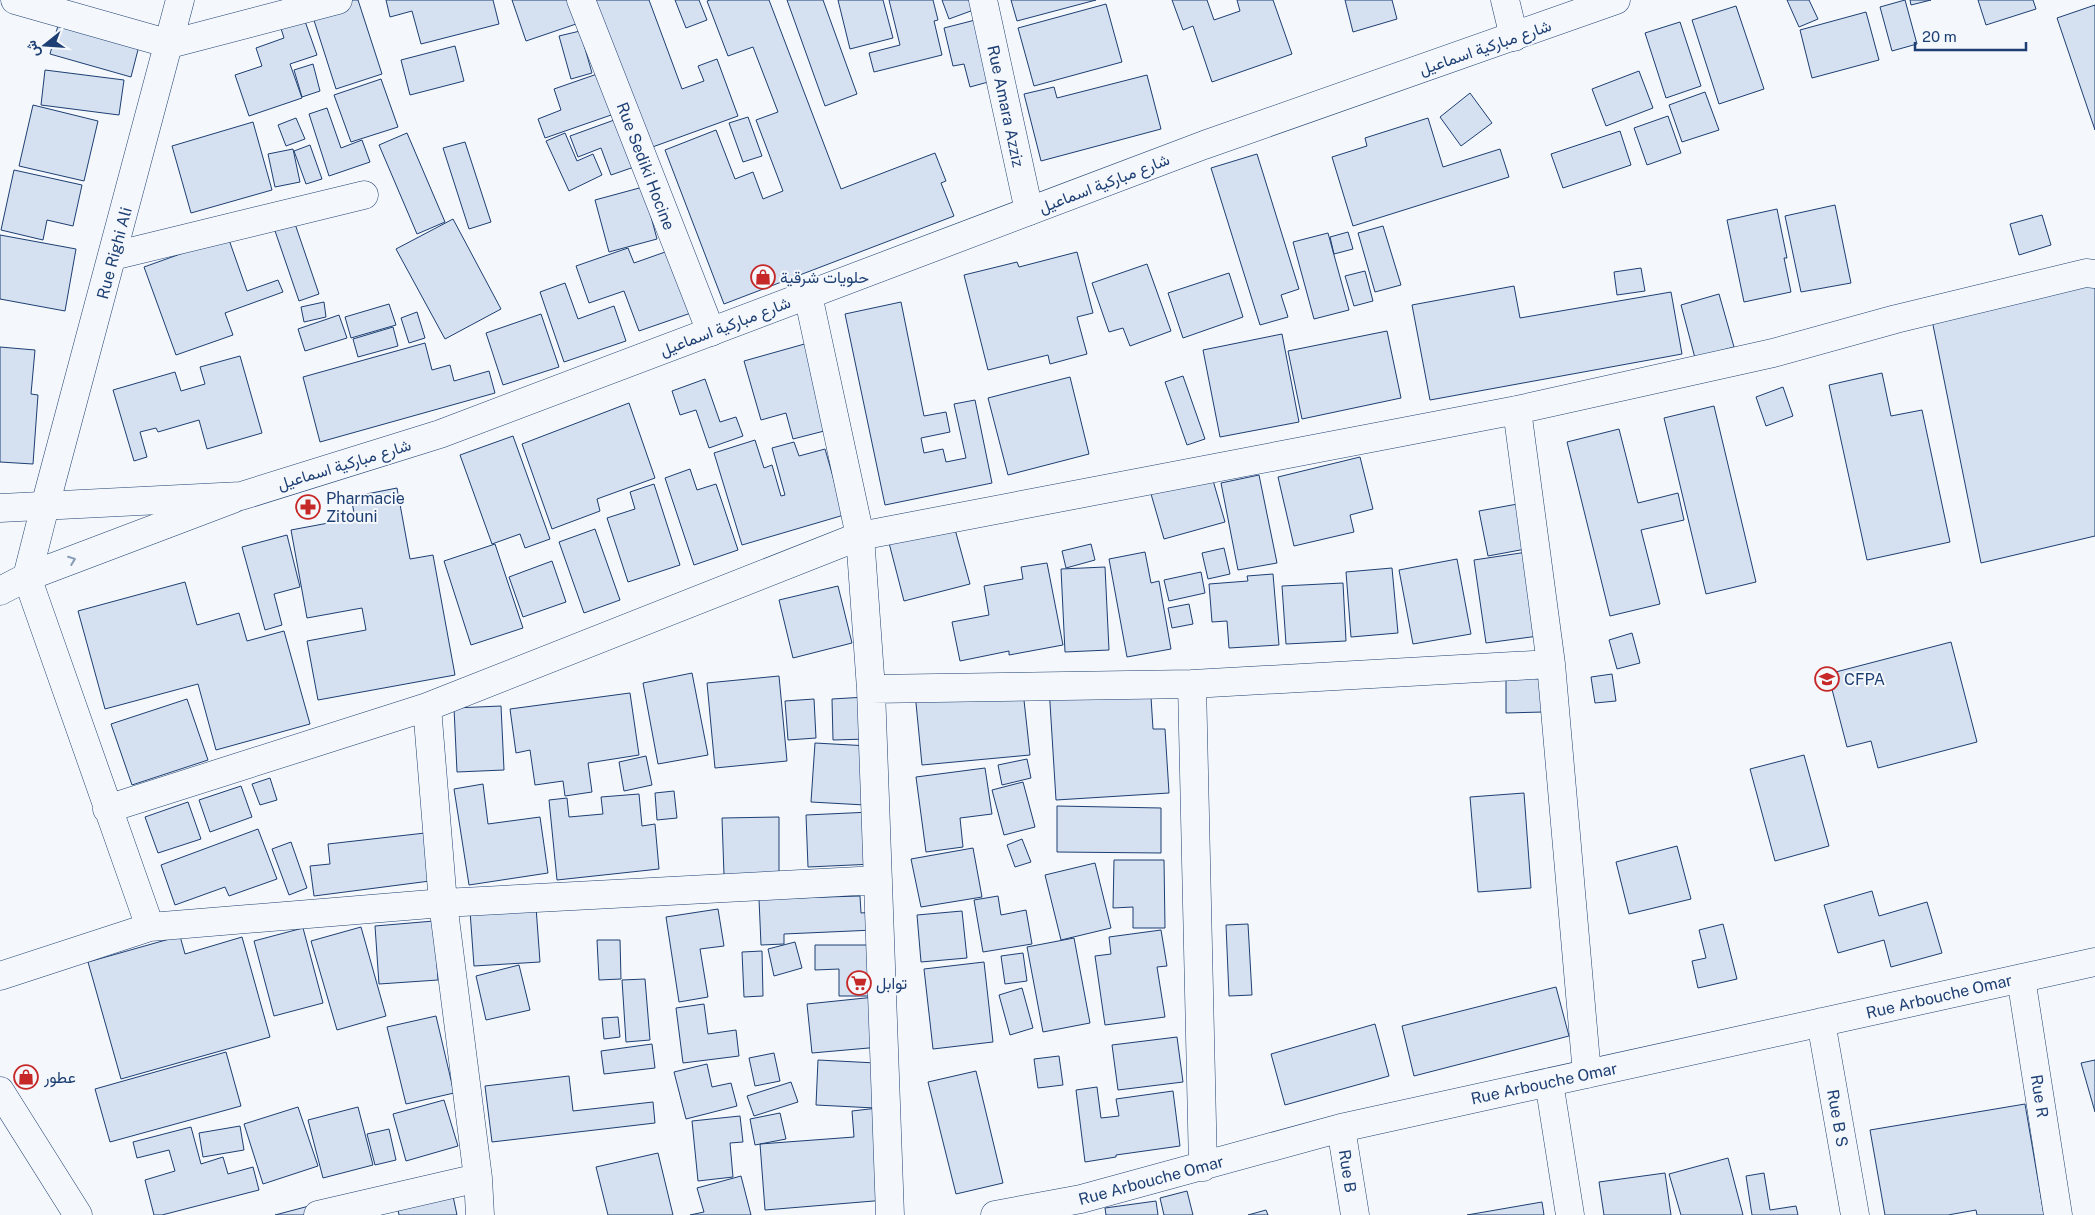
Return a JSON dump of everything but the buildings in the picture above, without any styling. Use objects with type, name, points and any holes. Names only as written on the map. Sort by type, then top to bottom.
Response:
[{"type":"street","points":[[15,0],[170,44],[338,0]]},
{"type":"street","name":"Rue Righi Ali","points":[[27,577],[170,44],[180,0]]},
{"type":"street","name":"Rue Sediki Hocine","points":[[581,0],[711,332]]},
{"type":"street","name":"Rue Amara Azziz","points":[[983,0],[1029,211]]},
{"type":"street","points":[[1505,0],[1514,37]]},
{"type":"street","name":"شارع مباركية اسماعيل","points":[[0,508],[241,496],[440,434],[1204,145],[1616,0]]},
{"type":"street","points":[[113,256],[364,195]]},
{"type":"street","points":[[107,809],[427,707],[860,536],[1517,410],[1773,353],[2086,273],[2095,274]]},
{"type":"street","points":[[808,295],[860,536],[871,689],[890,1215]]},
{"type":"street","points":[[1517,410],[1551,664],[1587,1074]]},
{"type":"street","points":[[0,592],[27,577],[241,496]]},
{"type":"street","points":[[27,577],[150,927]]},
{"type":"street","points":[[871,689],[1192,684],[1551,664]]},
{"type":"street","points":[[1192,684],[1203,1167]]},
{"type":"street","points":[[427,707],[443,903],[478,1178],[480,1215]]},
{"type":"street","points":[[0,976],[150,927],[443,903],[878,880]]},
{"type":"street","name":"Rue Arbouche Omar","points":[[995,1215],[1082,1207],[1203,1167],[1340,1128],[2095,962]]},
{"type":"street","name":"Rue R","points":[[2021,978],[2058,1215]]},
{"type":"street","name":"Rue B S","points":[[1821,1022],[1855,1215]]},
{"type":"street","points":[[1550,1082],[1570,1215]]},
{"type":"street","points":[[0,1091],[78,1215]]},
{"type":"street","name":"Rue B","points":[[1340,1128],[1355,1215]]},
{"type":"street","points":[[318,1215],[478,1178]]},
{"type":"place","name":"حلويات شرقية","points":[[763,277]]},
{"type":"place","name":"Pharmacie Zitouni","points":[[308,507]]},
{"type":"place","name":"CFPA","points":[[1827,679]]},
{"type":"place","name":"توابل","points":[[859,983]]},
{"type":"place","name":"عطور","points":[[26,1077]]}]
